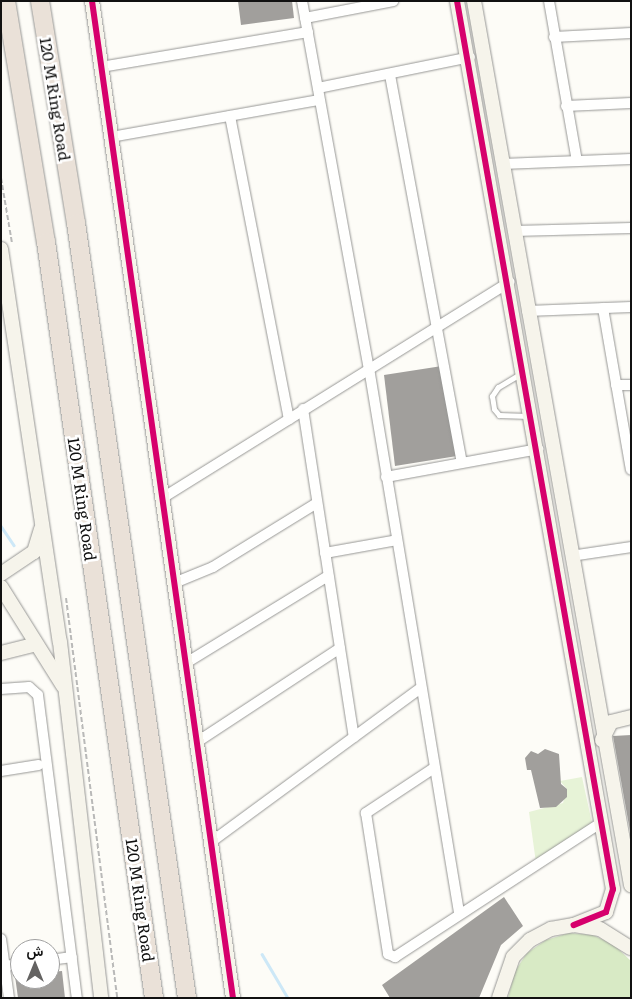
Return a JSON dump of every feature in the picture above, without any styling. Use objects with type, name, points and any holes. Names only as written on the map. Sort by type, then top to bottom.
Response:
[{"type":"highway","name":"120 M Ring Road","points":[[6,1],[46,242],[154,998]]},
{"type":"highway","name":"120 M Ring Road","points":[[40,1],[76,224],[187,998]]},
{"type":"street","points":[[92,1],[164,497],[174,583],[233,998]]},
{"type":"street","points":[[302,1],[369,368],[459,912]]},
{"type":"street","points":[[305,18],[393,1]]},
{"type":"street","points":[[458,1],[470,57],[538,449],[595,696],[631,885]]},
{"type":"street","points":[[474,1],[571,556],[571,596],[613,894],[602,915],[540,934],[521,948],[507,968],[499,998]]},
{"type":"street","points":[[548,1],[577,161]]},
{"type":"street","points":[[101,68],[308,32]]},
{"type":"street","points":[[554,36],[631,33]]},
{"type":"street","points":[[318,88],[390,75],[470,57]]},
{"type":"street","points":[[390,75],[462,462]]},
{"type":"street","points":[[111,137],[319,100]]},
{"type":"street","points":[[566,106],[631,103]]},
{"type":"street","points":[[230,116],[289,418]]},
{"type":"street","points":[[502,164],[631,159]]},
{"type":"street","points":[[514,231],[631,228]]},
{"type":"street","points":[[1,249],[43,524],[101,998]]},
{"type":"street","points":[[164,497],[437,325],[509,282]]},
{"type":"street","points":[[528,311],[631,307]]},
{"type":"street","points":[[603,308],[631,470]]},
{"type":"street","points":[[616,385],[631,384]]},
{"type":"street","points":[[303,409],[354,737]]},
{"type":"street","points":[[386,477],[538,449]]},
{"type":"street","points":[[174,583],[212,567],[317,503]]},
{"type":"street","points":[[1,574],[34,552],[43,524]]},
{"type":"street","points":[[325,553],[397,540]]},
{"type":"street","points":[[571,556],[631,547]]},
{"type":"street","points":[[186,663],[328,576]]},
{"type":"street","points":[[1,588],[34,645],[64,687]]},
{"type":"street","points":[[1,653],[34,645]]},
{"type":"street","points":[[197,742],[340,648]]},
{"type":"street","points":[[1,689],[29,687],[38,695],[77,998]]},
{"type":"street","points":[[211,842],[421,688]]},
{"type":"street","points":[[595,696],[624,718],[606,728],[602,740]]},
{"type":"street","points":[[1,771],[39,765]]},
{"type":"street","points":[[434,768],[366,813],[388,954],[395,957],[459,912],[602,822]]},
{"type":"street","points":[[613,894],[623,897],[631,893]]},
{"type":"street","points":[[574,925],[600,929],[631,948]]},
{"type":"street","points":[[1,939],[9,998]]},
{"type":"street","points":[[60,959],[72,957]]},
{"type":"lane","points":[[525,372],[498,387],[492,396],[494,409],[499,415],[532,416]]},
{"type":"path","points":[[86,735],[117,998]]},
{"type":"green space","points":[[582,777],[592,823],[536,863],[529,812],[563,803],[567,789],[560,781]]},
{"type":"green space","points":[[569,933],[593,935],[614,945],[631,961],[631,998],[508,998],[515,971],[527,953],[546,940]]},
{"type":"building","points":[[238,1],[292,1],[294,18],[241,25]]},
{"type":"building","points":[[442,366],[457,456],[395,466],[384,375]]},
{"type":"building","points":[[631,735],[631,831],[630,831],[613,736]]},
{"type":"building","points":[[545,749],[559,754],[561,784],[567,789],[567,797],[556,807],[540,808],[531,770],[527,770],[525,758],[531,751],[538,754]]},
{"type":"building","points":[[504,897],[523,926],[501,945],[479,998],[390,998],[382,985]]},
{"type":"building","points":[[60,971],[62,971],[65,998],[18,998],[17,989],[60,989]]},
{"type":"waterway","points":[[1,526],[14,545]]},
{"type":"waterway","points":[[262,954],[288,998]]},
{"type":"cycle path","points":[[92,1],[233,998]]},
{"type":"cycle path","points":[[457,1],[613,889],[606,912],[574,925]]}]
